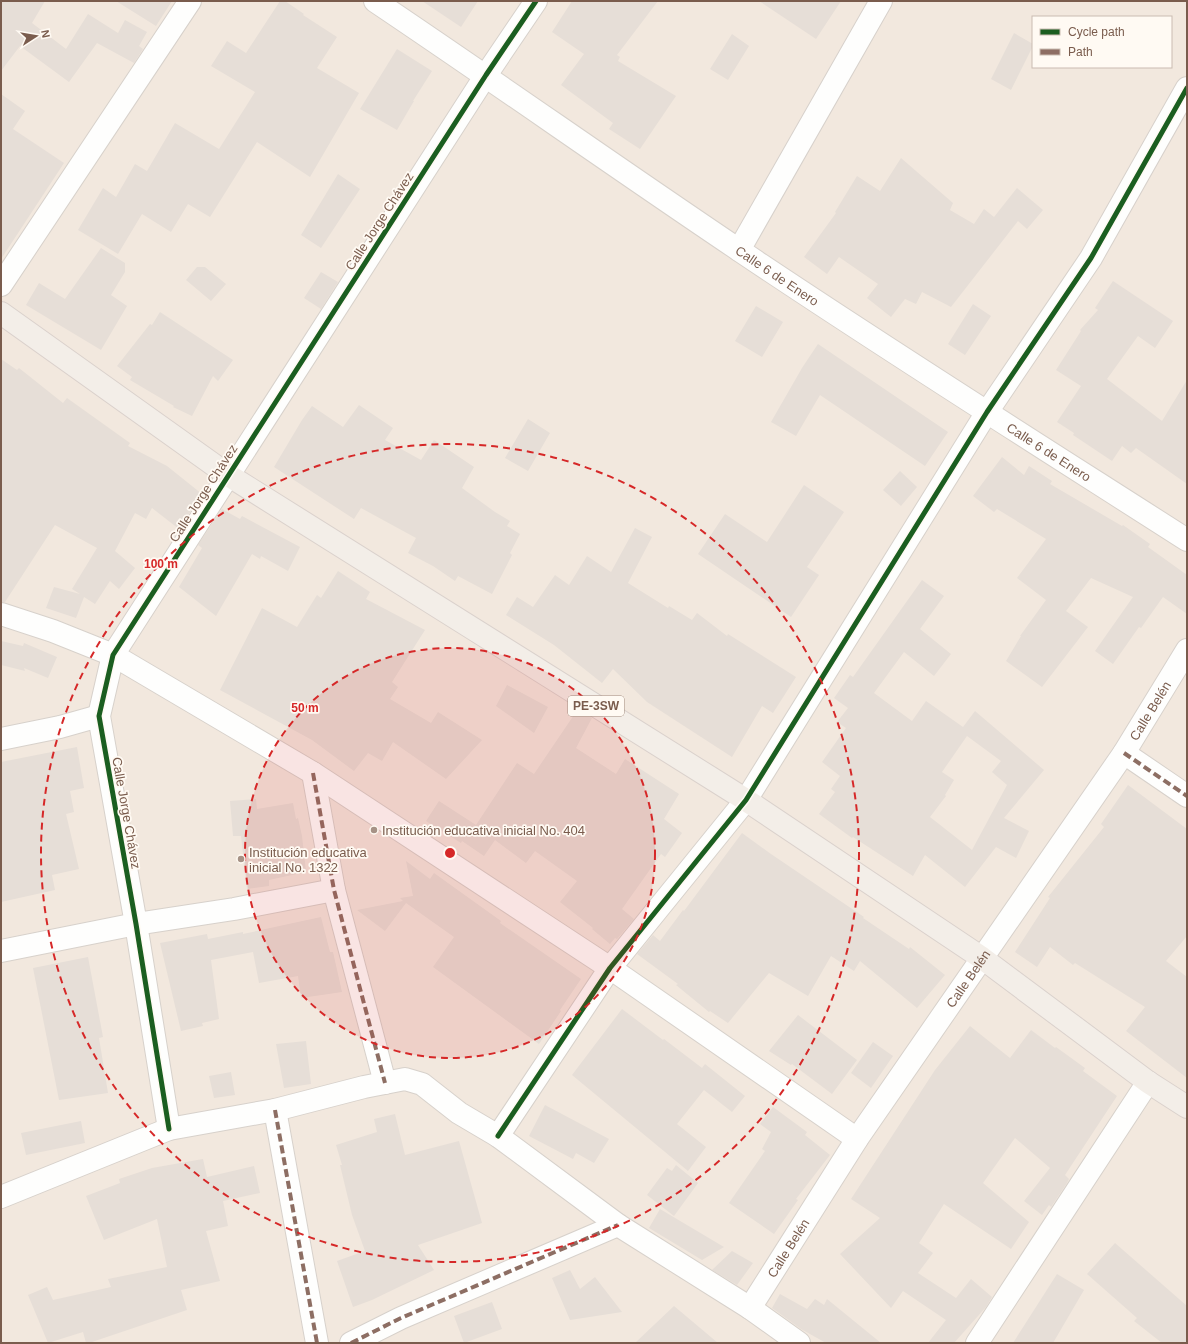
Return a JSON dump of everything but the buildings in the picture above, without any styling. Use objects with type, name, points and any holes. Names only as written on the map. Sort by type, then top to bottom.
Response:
[{"type":"main road","name":"PE-3SW","points":[[1,313],[228,475],[746,800],[982,958],[1148,1082],[1187,1107]]},
{"type":"street","points":[[1,285],[190,1]]},
{"type":"street","name":"Calle 6 de Enero","points":[[375,1],[739,250],[987,412],[1187,540]]},
{"type":"street","name":"Calle Jorge Chávez","points":[[169,1129],[136,924],[99,716],[113,655],[486,76],[536,1]]},
{"type":"street","points":[[739,250],[881,1]]},
{"type":"street","points":[[498,1136],[610,968],[746,800],[987,412],[1091,258],[1187,88]]},
{"type":"street","points":[[1,614],[53,631],[113,655],[313,773],[610,968],[857,1139]]},
{"type":"street","name":"Calle Belén","points":[[750,1308],[857,1139],[1124,753],[1187,650]]},
{"type":"street","points":[[1,739],[60,728],[99,716]]},
{"type":"street","points":[[1124,753],[1187,796]]},
{"type":"street","points":[[313,773],[334,890],[385,1083]]},
{"type":"street","points":[[1,951],[136,924],[234,909],[334,890]]},
{"type":"street","points":[[1,1197],[169,1129],[275,1110],[364,1087],[405,1079],[422,1084],[459,1113],[498,1136],[618,1225],[750,1308],[799,1343]]},
{"type":"street","points":[[977,1343],[1148,1082]]},
{"type":"street","points":[[275,1110],[318,1343]]},
{"type":"street","points":[[351,1343],[401,1318],[618,1225]]},
{"type":"shaded area","points":[[1,1],[1187,1],[1187,1343],[1,1343]]},
{"type":"marked path","points":[[1124,753],[1187,796]]},
{"type":"marked path","points":[[313,773],[334,890],[385,1083]]},
{"type":"marked path","points":[[275,1110],[317,1343]]},
{"type":"marked path","points":[[351,1343],[401,1318],[618,1225]]},
{"type":"cycle path","points":[[169,1129],[136,924],[99,716],[113,655],[486,75],[536,1]]},
{"type":"cycle path","points":[[498,1136],[610,968],[746,800],[987,412],[1091,258],[1187,88]]},
{"type":"place","name":"Institución educativa inicial No. 404","points":[[374,830]]},
{"type":"place","name":"Institución educativa inicial No. 1322","points":[[241,859]]}]
